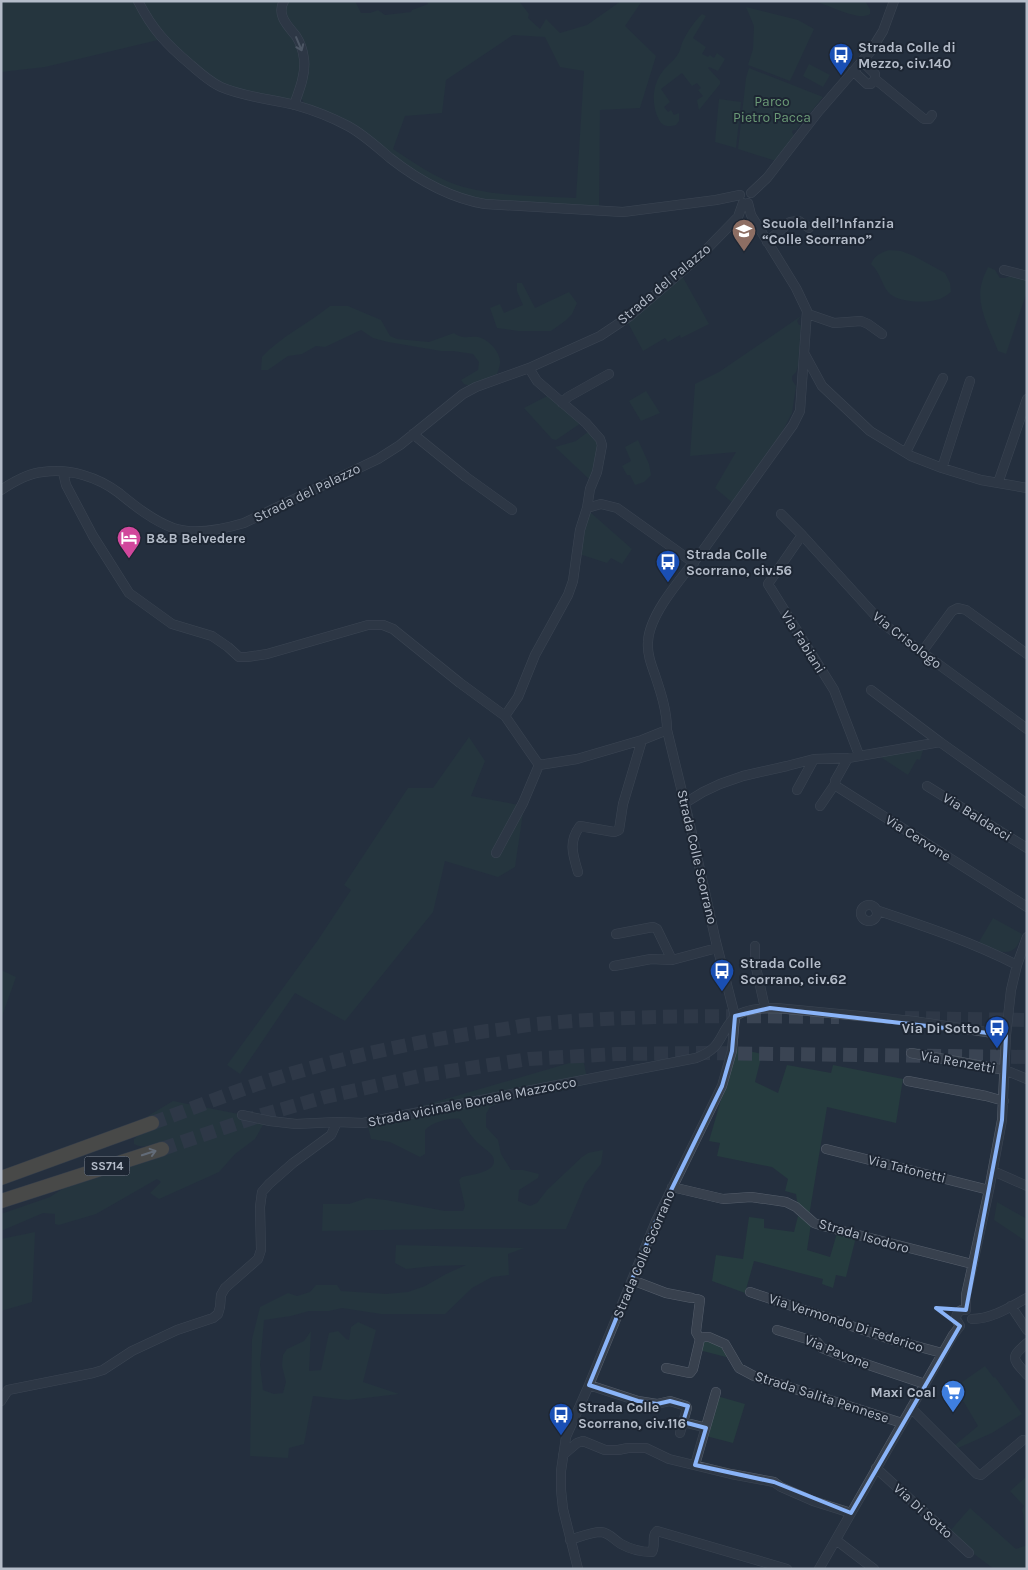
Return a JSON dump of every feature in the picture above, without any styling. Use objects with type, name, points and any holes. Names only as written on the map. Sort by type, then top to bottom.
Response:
[{"type":"highway","name":"SS714","points":[[1,1178],[152,1124]]},
{"type":"highway","name":"SS714","points":[[1,1197],[53,1184],[162,1149]]},
{"type":"highway","points":[[1,1171],[71,1152]]},
{"type":"highway","points":[[1,1201],[53,1184]]},
{"type":"street","points":[[138,1],[144,14],[162,40],[212,82],[233,91],[317,112],[350,128],[393,160],[441,191],[470,201],[484,204],[623,212],[728,198],[743,200],[796,288],[808,314],[834,323],[861,322],[868,324],[882,334]]},
{"type":"street","points":[[284,1],[281,13],[284,22],[297,38],[304,60],[303,76],[294,105]]},
{"type":"street","points":[[875,79],[871,84],[867,84],[853,71],[883,31],[894,1]]},
{"type":"street","points":[[862,61],[875,74],[875,79],[924,119],[929,119],[932,116]]},
{"type":"street","name":"Strada del Palazzo","points":[[1,490],[36,473],[78,473],[104,484],[152,518],[174,528],[201,531],[224,529],[244,523],[378,459],[400,445],[463,394],[476,387],[529,368],[600,336],[630,316],[700,256],[738,217],[743,200],[752,198],[751,193],[765,181],[818,112],[853,71]]},
{"type":"street","points":[[767,242],[790,222],[798,221],[809,228]]},
{"type":"street","points":[[1004,270],[1027,276]]},
{"type":"street","name":"Strada Colle Scorrano","points":[[578,1569],[563,1509],[561,1490],[566,1437],[656,1221],[722,1086],[732,1051],[734,1016],[667,730],[664,703],[648,651],[649,634],[664,603],[798,417],[808,314]]},
{"type":"street","points":[[804,354],[822,386],[870,431],[906,452],[942,468],[981,480],[1027,488]]},
{"type":"street","points":[[505,716],[518,697],[535,655],[568,595],[573,581],[580,530],[587,508],[590,489],[597,472],[602,441],[586,423],[537,381],[529,368]]},
{"type":"street","points":[[562,403],[568,397],[609,374]]},
{"type":"street","points":[[906,452],[943,378]]},
{"type":"street","points":[[942,468],[970,381]]},
{"type":"street","points":[[998,483],[1027,399]]},
{"type":"street","points":[[414,434],[466,477],[512,510]]},
{"type":"street","points":[[63,472],[66,485],[93,536],[129,593],[172,624],[212,636],[239,657],[248,658],[368,625],[383,625],[393,629],[460,683],[505,716],[539,765]]},
{"type":"street","points":[[587,508],[601,504],[617,508],[694,563]]},
{"type":"street","name":"Via Crisologo","points":[[781,514],[882,623],[1027,729]]},
{"type":"street","name":"Via Fabiani","points":[[802,535],[768,584],[834,690],[859,755]]},
{"type":"street","points":[[922,652],[952,611],[958,608],[966,610],[1027,654]]},
{"type":"street","points":[[871,690],[1027,804]]},
{"type":"street","points":[[539,765],[577,759],[642,740],[667,730]]},
{"type":"street","points":[[578,872],[572,848],[575,833],[580,826],[614,832],[619,830],[623,804],[642,740]]},
{"type":"street","points":[[685,803],[703,792],[728,781],[814,759],[848,758],[940,742]]},
{"type":"street","points":[[820,806],[835,784],[848,758]]},
{"type":"street","points":[[797,790],[814,759]]},
{"type":"street","points":[[496,853],[523,802],[539,765]]},
{"type":"street","name":"Via Cervone","points":[[835,784],[1027,907]]},
{"type":"street","name":"Via Baldacci","points":[[927,786],[1027,848]]},
{"type":"street","points":[[876,910],[942,932],[1017,965]]},
{"type":"street","points":[[616,934],[653,927],[657,929],[672,960]]},
{"type":"street","points":[[966,1310],[966,1295],[1002,1120],[1009,1000],[1017,965],[1024,956],[1027,938]]},
{"type":"street","points":[[755,946],[755,963],[765,1008]]},
{"type":"street","points":[[614,966],[651,959],[672,960],[717,948]]},
{"type":"street","points":[[734,1016],[765,1008],[913,1022],[1006,1035]]},
{"type":"street","name":"Strada vicinale Boreale Mazzocco","points":[[242,1115],[296,1124],[363,1123],[696,1058],[707,1054],[714,1048],[734,1016]]},
{"type":"street","name":"Via Renzetti","points":[[911,1053],[1005,1070],[1027,1079]]},
{"type":"street","points":[[908,1081],[1004,1101]]},
{"type":"street","points":[[1,1401],[8,1390],[103,1370],[132,1351],[177,1330],[213,1318],[218,1314],[221,1295],[225,1288],[258,1258],[261,1250],[260,1207],[262,1192],[293,1163],[331,1135],[337,1122]]},
{"type":"street","name":"Via Tatonetti","points":[[826,1149],[989,1190]]},
{"type":"street","points":[[993,1171],[1027,1186]]},
{"type":"street","name":"Strada Isodoro","points":[[672,1187],[723,1200],[751,1197],[786,1202],[796,1207],[814,1223],[823,1226],[972,1264]]},
{"type":"street","points":[[632,1280],[666,1293],[700,1300],[696,1332],[700,1340],[693,1370],[690,1373],[686,1373],[666,1368]]},
{"type":"street","name":"Via Vermondo Di Federico","points":[[750,1292],[942,1353]]},
{"type":"street","points":[[972,1319],[985,1318],[1027,1298]]},
{"type":"street","points":[[1012,1306],[1027,1330]]},
{"type":"street","points":[[961,1310],[966,1310],[972,1314],[972,1319],[968,1326],[960,1326],[956,1319],[957,1314],[961,1310]]},
{"type":"street","points":[[819,1569],[942,1353],[960,1326]]},
{"type":"street","name":"Via Pavone","points":[[777,1330],[817,1342],[822,1348],[845,1357],[925,1384]]},
{"type":"street","name":"Strada Salita Pennese","points":[[700,1340],[704,1337],[709,1337],[725,1344],[739,1368],[754,1376],[902,1423]]},
{"type":"street","points":[[1027,1343],[1014,1357],[1027,1374]]},
{"type":"street","points":[[589,1385],[638,1401],[657,1404],[670,1401],[686,1406],[684,1422],[680,1433]]},
{"type":"street","points":[[695,1466],[716,1392]]},
{"type":"street","points":[[911,1408],[977,1474],[981,1475],[1022,1440]]},
{"type":"street","points":[[684,1422],[704,1427],[705,1430]]},
{"type":"street","points":[[563,1455],[577,1443],[583,1441],[604,1450],[646,1448],[669,1459],[695,1466],[774,1482],[813,1501],[851,1513]]},
{"type":"street","name":"Via Di Sotto","points":[[876,1468],[969,1553]]},
{"type":"street","points":[[570,1540],[603,1532],[609,1534],[622,1545],[643,1552],[652,1552],[654,1550],[654,1534],[657,1531],[787,1569]]},
{"type":"street","points":[[836,1540],[874,1569]]},
{"type":"highlighted area","points":[[770,1008],[1006,1035],[1002,1120],[966,1310],[936,1308],[960,1326],[851,1513],[774,1482],[695,1465],[706,1428],[683,1422],[688,1406],[670,1401],[657,1404],[638,1401],[589,1385],[656,1221],[722,1086],[732,1051],[735,1016]]},
{"type":"green space","points":[[1,1],[134,1],[158,40],[45,67],[1,72]]},
{"type":"green space","points":[[144,1],[355,1],[361,13],[370,13],[378,10],[385,15],[411,12],[428,4],[427,1],[519,1],[529,14],[528,18],[540,29],[546,19],[560,33],[587,25],[621,1],[642,1],[625,26],[656,56],[640,108],[600,110],[599,207],[482,200],[438,185],[304,103],[300,95],[294,105],[234,89],[212,78],[165,38],[148,12]],"holes":[[[513,35],[545,37],[560,67],[584,71],[576,198],[516,195],[471,189],[440,178],[393,149],[405,116],[442,113],[446,80]]]},
{"type":"green space","points":[[813,1],[865,1],[870,9],[870,14],[858,16]]},
{"type":"green space","points":[[746,7],[798,20],[814,29],[790,81],[748,65],[753,49],[754,26]]},
{"type":"green space","points":[[702,14],[706,16],[693,38],[706,47],[702,54],[708,57],[710,55],[714,58],[717,53],[725,59],[718,71],[708,68],[720,81],[720,84],[699,110],[697,100],[703,96],[698,90],[701,88],[697,83],[692,86],[682,73],[661,89],[670,102],[664,107],[668,112],[671,110],[674,115],[679,113],[679,121],[676,125],[666,126],[662,124],[656,114],[655,88],[659,76],[677,56],[688,31]]},
{"type":"green space","points":[[809,64],[830,75],[823,87],[803,76]]},
{"type":"green space","name":"Parco Pietro Pacca","points":[[749,68],[823,97],[796,130],[793,130],[794,136],[776,161],[738,149],[746,78]]},
{"type":"green space","points":[[719,99],[741,102],[736,148],[715,142]]},
{"type":"green space","points":[[889,250],[901,251],[914,256],[945,273],[950,283],[951,292],[940,299],[922,302],[907,301],[890,294],[871,264],[874,258]]},
{"type":"green space","points":[[988,267],[995,270],[1000,278],[1013,275],[1027,278],[1027,291],[1006,354],[998,351],[980,300],[982,280]]},
{"type":"green space","points":[[681,274],[709,324],[681,338],[680,335],[668,342],[665,338],[643,351],[626,319]]},
{"type":"green space","points":[[517,283],[522,283],[535,308],[569,292],[577,303],[572,314],[551,331],[518,331],[497,328],[490,308],[500,304],[504,313],[523,305],[517,291]]},
{"type":"green space","points":[[330,306],[348,306],[381,320],[390,336],[397,339],[429,342],[454,333],[463,337],[482,338],[493,347],[500,359],[497,374],[470,386],[464,384],[461,380],[478,370],[479,362],[473,354],[441,351],[388,342],[373,338],[361,330],[325,347],[316,346],[302,354],[288,356],[268,370],[261,370],[262,357],[269,350]]},
{"type":"green space","points":[[801,316],[797,321],[801,325],[798,366],[792,376],[796,386],[792,413],[782,432],[734,504],[715,488],[736,452],[690,456],[695,384],[719,372]]},
{"type":"green space","points":[[646,391],[660,413],[641,421],[629,401]]},
{"type":"green space","points":[[549,395],[581,423],[556,440],[552,439],[524,408]]},
{"type":"green space","points":[[589,431],[598,444],[596,463],[590,480],[555,447],[576,441]]},
{"type":"green space","points":[[638,440],[649,464],[651,475],[644,482],[635,485],[630,475],[627,475],[622,466],[631,461],[625,447]]},
{"type":"green space","points":[[590,512],[632,549],[622,564],[611,558],[607,563],[579,554],[582,535]]},
{"type":"green space","points":[[469,737],[485,761],[471,796],[524,806],[515,867],[498,877],[445,861],[433,912],[345,1021],[295,993],[240,1074],[227,1065],[318,940],[351,890],[344,885],[408,788],[433,788]]},
{"type":"green space","points":[[923,750],[920,760],[917,759],[908,775],[879,756]]},
{"type":"green space","points":[[993,918],[1022,934],[1014,949],[1001,952],[979,942]]},
{"type":"green space","points":[[1,970],[16,977],[1,1019]]},
{"type":"green space","points":[[736,1048],[762,1054],[755,1082],[778,1093],[787,1065],[831,1073],[833,1065],[903,1079],[896,1123],[827,1107],[809,1216],[797,1201],[796,1194],[785,1191],[788,1179],[772,1167],[717,1156],[720,1143],[709,1141]]},
{"type":"green space","points":[[583,1059],[588,1084],[531,1097],[503,1101],[490,1107],[486,1114],[486,1127],[498,1140],[501,1154],[511,1170],[523,1170],[539,1174],[538,1178],[519,1190],[518,1201],[530,1206],[537,1203],[547,1190],[582,1157],[588,1153],[603,1150],[601,1164],[585,1184],[566,1229],[322,1231],[323,1204],[349,1204],[367,1198],[445,1211],[463,1211],[465,1206],[459,1180],[462,1177],[483,1172],[492,1166],[494,1162],[493,1157],[474,1139],[460,1119],[441,1121],[425,1130],[425,1154],[420,1157],[390,1142],[371,1139],[367,1122]]},
{"type":"green space","points":[[173,1101],[263,1119],[264,1123],[255,1139],[235,1154],[219,1172],[159,1199],[150,1193],[161,1182],[157,1179],[96,1214],[59,1225],[55,1224],[55,1214],[43,1213],[1,1231],[1,1214],[50,1197],[70,1184],[113,1173],[163,1153],[159,1143],[140,1146],[134,1144],[134,1139],[152,1123],[148,1116]]},
{"type":"green space","points":[[997,1202],[1027,1219],[1027,1242],[994,1220]]},
{"type":"green space","points":[[798,1216],[811,1224],[807,1250],[830,1257],[837,1233],[856,1237],[846,1277],[836,1275],[833,1288],[822,1284],[823,1279],[754,1261],[745,1293],[712,1281],[716,1255],[743,1259],[749,1217],[764,1219],[764,1228],[794,1232]]},
{"type":"green space","points":[[35,1232],[32,1302],[1,1311],[1,1239]]},
{"type":"green space","points":[[396,1245],[524,1248],[508,1254],[509,1275],[492,1277],[472,1288],[445,1314],[381,1314],[342,1308],[329,1311],[309,1311],[264,1320],[260,1365],[263,1390],[274,1394],[283,1393],[286,1382],[282,1366],[283,1355],[287,1349],[304,1341],[311,1331],[309,1371],[321,1370],[329,1333],[338,1331],[349,1340],[351,1327],[358,1322],[376,1330],[363,1382],[399,1394],[348,1400],[313,1396],[304,1444],[289,1448],[288,1458],[250,1456],[252,1339],[260,1307],[288,1293],[297,1296],[310,1292],[316,1285],[337,1285],[341,1291],[386,1294],[408,1292],[425,1286],[466,1265],[406,1269],[395,1263]]},
{"type":"green space","points":[[702,1340],[721,1344],[730,1358],[699,1350]]},
{"type":"green space","points":[[985,1366],[1022,1414],[992,1433],[958,1448],[955,1445],[978,1426],[955,1387]]},
{"type":"green space","points":[[717,1396],[745,1404],[733,1443],[706,1436]]},
{"type":"green space","points":[[1026,1477],[1027,1535],[1022,1510],[1024,1506],[1010,1491]]},
{"type":"green space","points":[[970,1508],[1016,1549],[1027,1545],[1027,1569],[994,1569],[974,1554],[950,1531]]},
{"type":"tunnel","points":[[152,1123],[255,1085],[341,1060],[428,1041],[487,1031],[567,1021],[644,1017],[839,1017]]},
{"type":"tunnel","points":[[905,1018],[1027,1020]]},
{"type":"tunnel","points":[[162,1149],[262,1115],[325,1097],[424,1075],[529,1059],[616,1054],[701,1053],[1027,1057]]},
{"type":"place","name":"Strada Colle di Mezzo, civ.140","points":[[841,76]]},
{"type":"place","name":"Scuola dell’Infanzia “Colle Scorrano”","points":[[744,252]]},
{"type":"place","name":"B&B Belvedere","points":[[129,559]]},
{"type":"place","name":"Strada Colle Scorrano, civ.56","points":[[668,583]]},
{"type":"place","name":"Strada Colle Scorrano, civ.62","points":[[722,992]]},
{"type":"place","name":"Via Di Sotto","points":[[997,1049]]},
{"type":"place","name":"Maxi Coal","points":[[953,1413]]},
{"type":"place","name":"Strada Colle Scorrano, civ.116","points":[[561,1436]]}]
